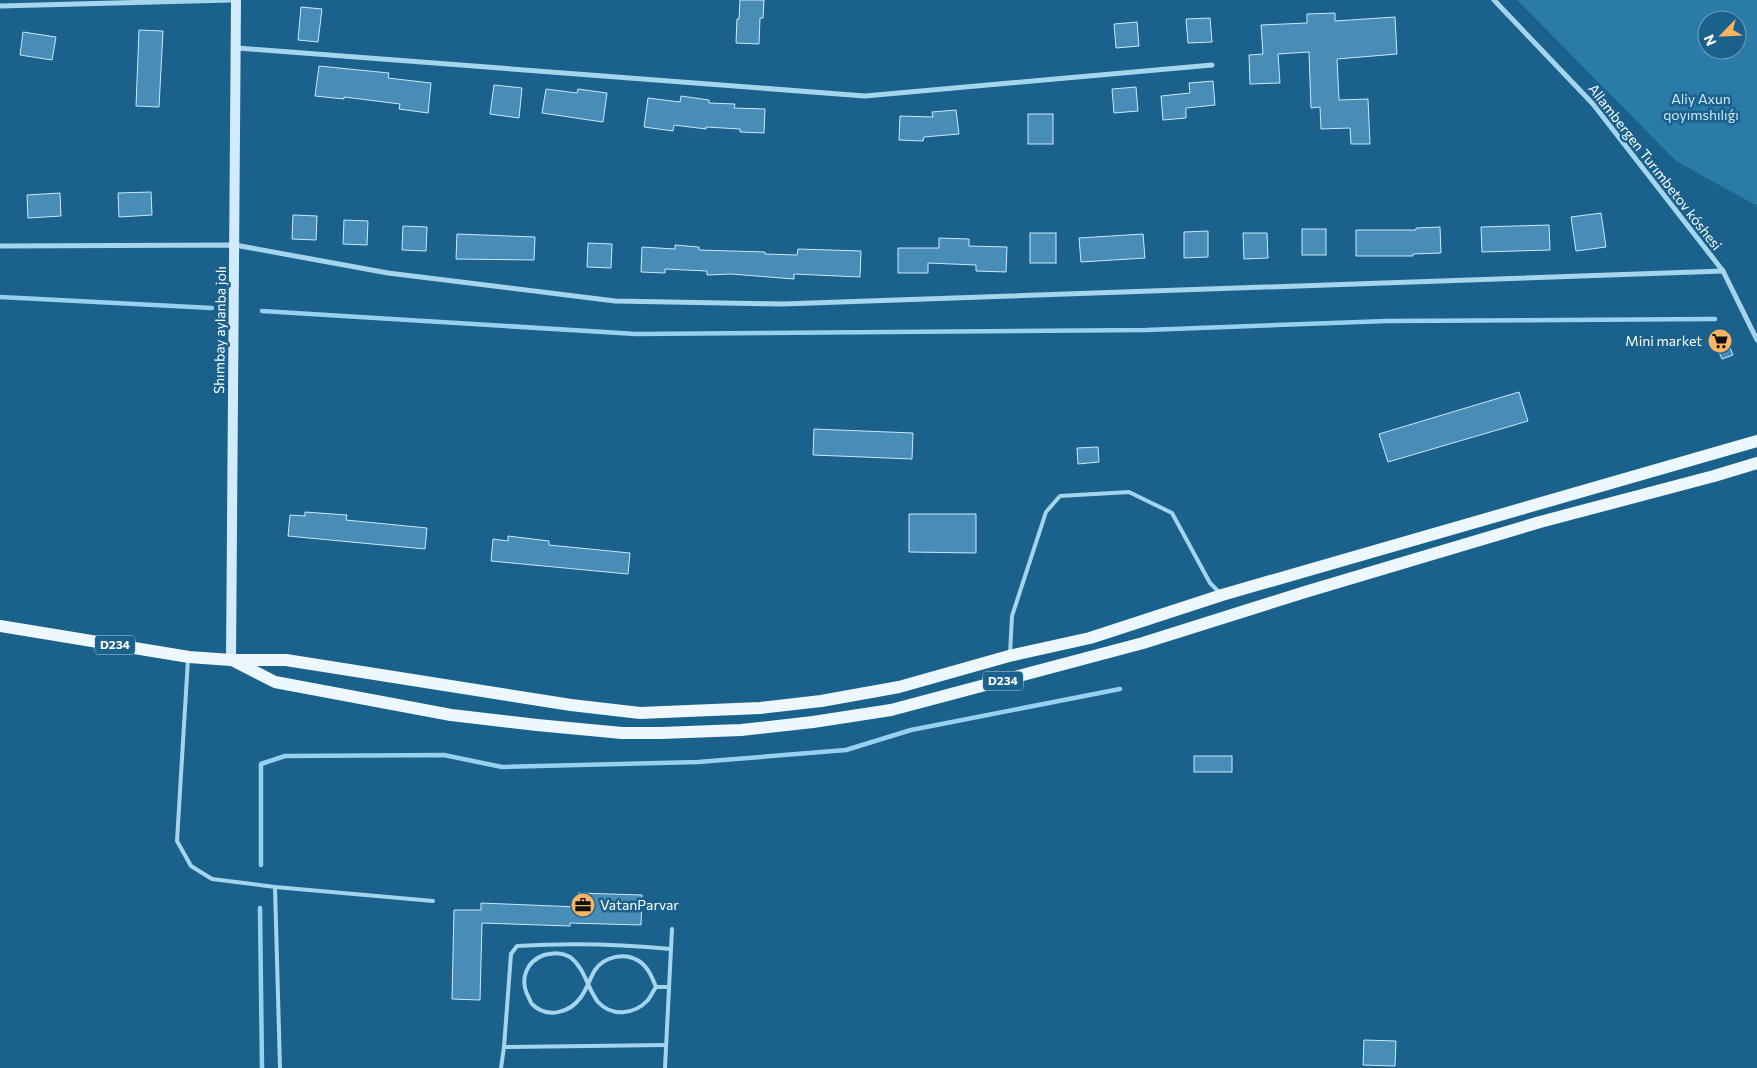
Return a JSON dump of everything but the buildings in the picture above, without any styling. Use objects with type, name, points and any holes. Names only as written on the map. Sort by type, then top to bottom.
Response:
[{"type":"main road","name":"Shımbay aylanba jolı","points":[[231,660],[236,0]]},
{"type":"main road","name":"D234","points":[[0,626],[188,657],[231,660],[286,660],[571,705],[640,713],[760,708],[821,701],[899,687],[1010,656],[1090,638],[1222,595],[1757,441]]},
{"type":"main road","name":"D234","points":[[231,660],[275,682],[451,715],[527,724],[622,733],[661,733],[741,730],[813,722],[891,710],[1143,643],[1314,589],[1540,522],[1757,463]]},
{"type":"street","points":[[0,6],[231,0]]},
{"type":"street","name":"Allambergen Turımbetov kóshesi","points":[[1494,0],[1593,104],[1723,271],[1757,340]]},
{"type":"street","points":[[237,48],[865,96],[1212,65]]},
{"type":"street","points":[[0,246],[235,245],[388,273],[615,301],[783,304],[1723,271]]},
{"type":"lane","points":[[1010,656],[1012,616],[1046,512],[1060,496],[1129,492],[1172,513],[1210,583],[1222,595]]},
{"type":"lane","points":[[188,657],[177,841],[190,866],[212,879],[275,887],[433,901]]},
{"type":"lane","points":[[275,887],[280,1068]]},
{"type":"lane","points":[[665,1068],[672,929]]},
{"type":"lane","points":[[501,1068],[511,954],[517,946],[558,943],[630,945],[671,949]]},
{"type":"lane","points":[[656,987],[648,999],[635,1010],[619,1013],[605,1009],[596,999],[588,984],[580,970],[569,956],[555,952],[537,958],[525,971],[524,986],[532,1004],[544,1012],[558,1014],[572,1007],[581,997],[588,984],[596,968],[610,958],[624,956],[640,962],[650,973],[656,987]]},
{"type":"lane","points":[[656,987],[669,987]]},
{"type":"lane","points":[[504,1047],[666,1045]]},
{"type":"green space","name":"Aliy Axun qoyımshılıǵı","points":[[1517,0],[1757,0],[1757,206],[1676,161]]},
{"type":"waterway","points":[[0,297],[212,308]]},
{"type":"waterway","points":[[262,311],[636,334],[1146,330],[1387,321],[1715,319]]},
{"type":"waterway","points":[[261,865],[261,764],[285,756],[444,755],[502,767],[698,762],[846,750],[911,730],[1120,689]]},
{"type":"waterway","points":[[260,908],[262,1068]]},
{"type":"place","name":"Mini market","points":[[1720,341]]},
{"type":"place","name":"VatanParvar","points":[[583,905]]}]
